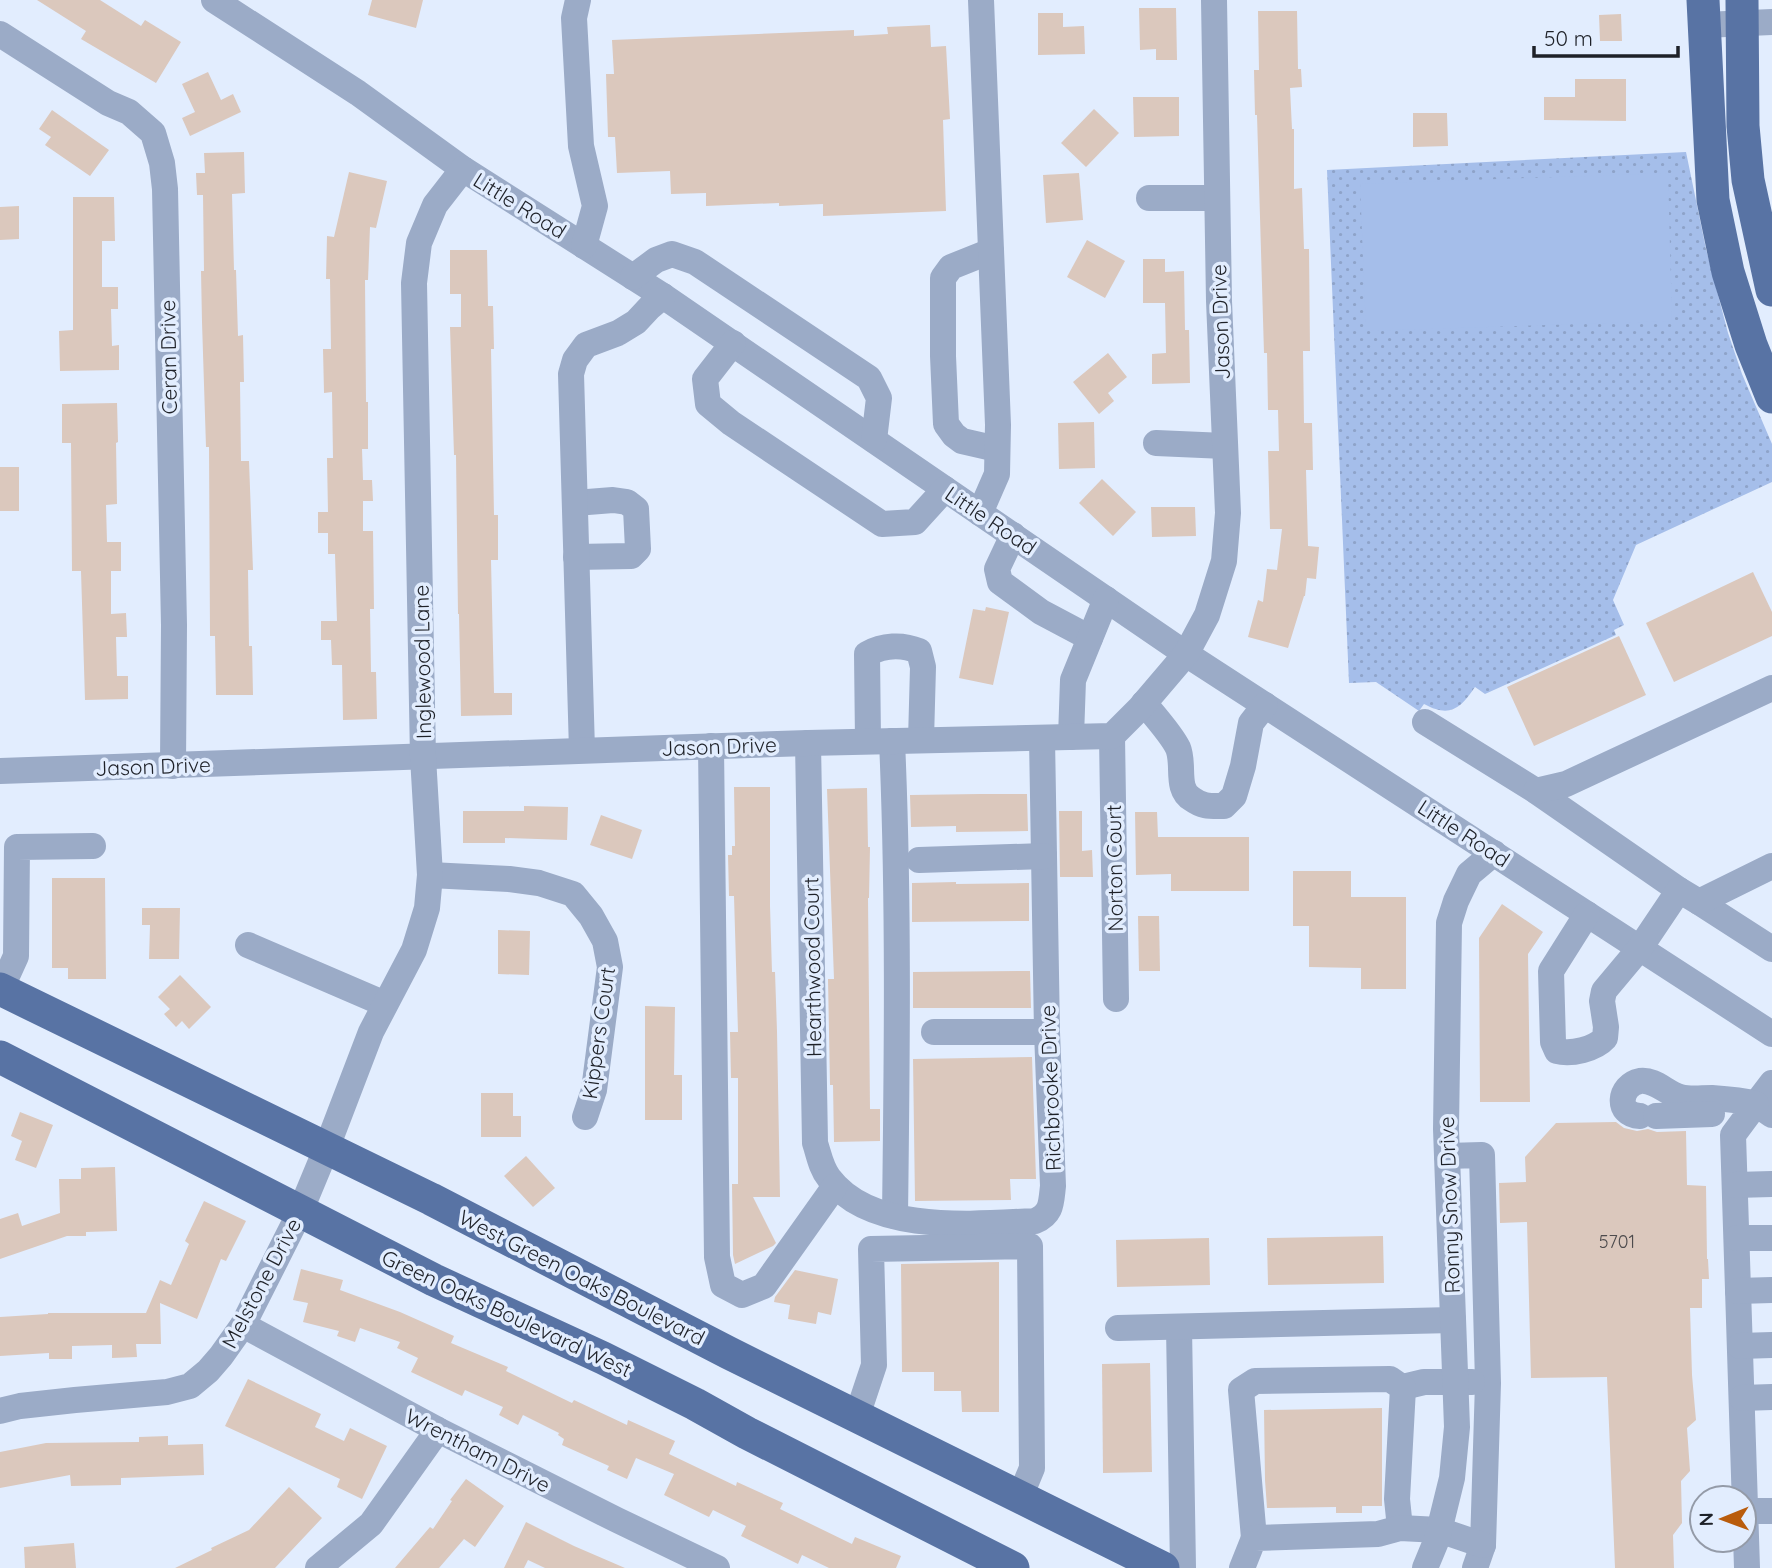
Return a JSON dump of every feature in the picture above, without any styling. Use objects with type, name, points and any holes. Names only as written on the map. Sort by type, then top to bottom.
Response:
[{"type":"main road","points":[[1703,13],[1713,200],[1728,272],[1751,345],[1772,397]]},
{"type":"main road","points":[[1752,15],[1743,126],[1748,180],[1772,290]]},
{"type":"main road","name":"West Green Oaks Boulevard","points":[[0,989],[327,1147],[1163,1568]]},
{"type":"main road","name":"Green Oaks Boulevard West","points":[[0,1057],[433,1280],[615,1363],[1013,1568]]},
{"type":"street","name":"Little Road","points":[[214,0],[358,93],[463,169],[733,343],[1186,654],[1772,1034]]},
{"type":"street","points":[[578,0],[574,18],[581,146],[594,206],[584,246]]},
{"type":"street","points":[[980,513],[997,474],[998,450],[981,0]]},
{"type":"street","name":"Jason Drive","points":[[0,771],[711,746],[1112,736],[1186,654],[1207,615],[1224,561],[1228,513],[1219,302],[1214,0]]},
{"type":"street","points":[[1703,13],[1752,15]]},
{"type":"street","name":"Ceran Drive","points":[[0,34],[108,103],[129,112],[153,133],[162,163],[165,189],[174,612],[173,766]]},
{"type":"street","name":"Inglewood Lane","points":[[327,1147],[371,1032],[414,950],[427,908],[430,875],[424,757],[414,283],[419,243],[435,205],[463,169]]},
{"type":"street","points":[[1149,198],[1217,198]]},
{"type":"street","points":[[991,251],[951,267],[943,278],[943,356],[946,424],[962,441],[998,450]]},
{"type":"street","points":[[633,277],[656,260],[671,254],[695,262],[869,378],[879,398],[874,440]]},
{"type":"street","points":[[582,751],[571,374],[575,360],[586,345],[618,333],[636,322],[663,296]]},
{"type":"street","points":[[733,343],[705,379],[708,404],[731,423],[882,524],[915,522],[945,489]]},
{"type":"street","points":[[1156,443],[1225,446]]},
{"type":"street","points":[[575,503],[613,500],[627,502],[636,509],[638,527],[638,549],[631,556],[576,557]]},
{"type":"street","points":[[1013,535],[997,569],[1000,582],[1041,611],[1090,638]]},
{"type":"street","points":[[1071,737],[1073,680],[1105,599]]},
{"type":"street","points":[[895,1216],[897,839],[867,654],[878,648],[907,646],[919,651],[922,667],[921,740]]},
{"type":"street","points":[[1536,791],[1566,784],[1772,688]]},
{"type":"street","points":[[1144,703],[1178,746],[1184,792],[1204,807],[1224,806],[1234,796],[1251,723],[1265,705]]},
{"type":"street","points":[[1425,722],[1536,791],[1689,896],[1772,949]]},
{"type":"street","name":"Norton Court","points":[[1112,736],[1116,999]]},
{"type":"street","name":"Richbrooke Drive","points":[[835,1186],[860,1205],[916,1221],[976,1224],[1035,1221],[1044,1217],[1048,1211],[1053,1186],[1047,1032],[1042,738]]},
{"type":"street","name":"Hearthwood Court","points":[[808,743],[815,1143],[822,1167],[835,1186]]},
{"type":"street","points":[[711,746],[717,1257],[723,1285],[742,1295],[764,1286],[835,1186]]},
{"type":"street","points":[[0,989],[16,956],[17,847],[93,846]]},
{"type":"street","name":"Ronny Snow Drive","points":[[1425,1568],[1440,1530],[1452,1478],[1457,1427],[1446,1129],[1449,923],[1469,874],[1494,853]]},
{"type":"street","points":[[919,860],[1044,856]]},
{"type":"street","points":[[1587,914],[1552,971],[1553,1042],[1557,1051],[1564,1053],[1595,1046],[1605,1038],[1602,1001],[1604,991],[1689,896],[1772,866]]},
{"type":"street","name":"Kippers Court","points":[[430,875],[539,883],[573,894],[591,916],[606,941],[610,967],[594,1090],[585,1117]]},
{"type":"street","points":[[248,945],[385,1004]]},
{"type":"street","points":[[934,1032],[1047,1032]]},
{"type":"street","points":[[1641,1081],[1653,1083],[1683,1098],[1734,1100],[1759,1111],[1633,1116],[1625,1109],[1623,1099],[1628,1088],[1641,1081]]},
{"type":"street","points":[[1744,1484],[1733,1135],[1759,1111],[1772,1083]]},
{"type":"street","name":"Melstone Drive","points":[[0,1411],[20,1406],[166,1392],[190,1385],[208,1371],[243,1325],[300,1212],[327,1147]]},
{"type":"street","points":[[1447,1156],[1482,1155],[1488,1383],[1479,1556]]},
{"type":"street","points":[[1735,1185],[1772,1184]]},
{"type":"street","points":[[1737,1238],[1772,1237]]},
{"type":"street","points":[[857,1416],[874,1365],[872,1249],[1030,1246],[1032,1468],[1020,1497]]},
{"type":"street","points":[[1738,1291],[1772,1290]]},
{"type":"street","points":[[1118,1328],[1453,1320]]},
{"type":"street","name":"Wrentham Drive","points":[[243,1325],[438,1430],[717,1568]]},
{"type":"street","points":[[1179,1326],[1182,1568]]},
{"type":"street","points":[[1740,1346],[1772,1345]]},
{"type":"street","points":[[1242,1568],[1254,1538],[1241,1390],[1255,1381],[1390,1379],[1403,1387],[1424,1382],[1488,1383]]},
{"type":"street","points":[[1400,1528],[1396,1500],[1403,1387]]},
{"type":"street","points":[[1742,1398],[1772,1397]]},
{"type":"street","points":[[318,1568],[370,1524],[438,1430]]},
{"type":"street","points":[[1254,1538],[1378,1534],[1400,1528],[1440,1530],[1479,1556]]},
{"type":"shaded area","points":[[1686,152],[1706,249],[1728,333],[1772,444],[1772,482],[1636,545],[1613,600],[1624,625],[1614,630],[1616,635],[1485,694],[1475,687],[1459,706],[1448,711],[1424,704],[1419,711],[1376,682],[1349,683],[1327,170]]},
{"type":"shaded area","points":[[1668,173],[1672,321],[1366,331],[1360,184]]},
{"type":"building","points":[[37,0],[100,0],[141,26],[145,20],[181,42],[156,83],[81,39],[86,31]]},
{"type":"building","points":[[372,0],[423,0],[416,28],[368,15]]},
{"type":"building","points":[[1139,8],[1176,8],[1177,60],[1156,60],[1156,49],[1140,50]]},
{"type":"building","points":[[1258,11],[1297,11],[1298,69],[1301,69],[1302,87],[1290,88],[1294,129],[1294,189],[1302,188],[1304,249],[1309,249],[1310,351],[1303,351],[1304,423],[1312,423],[1313,470],[1306,470],[1308,546],[1319,547],[1316,579],[1307,578],[1305,596],[1288,648],[1248,637],[1258,600],[1263,602],[1267,569],[1277,570],[1282,529],[1270,529],[1268,451],[1279,451],[1278,410],[1268,410],[1267,353],[1264,353],[1254,70],[1259,70]]},
{"type":"building","points":[[1038,13],[1063,13],[1063,27],[1084,26],[1085,54],[1038,55]]},
{"type":"building","points":[[1621,14],[1622,41],[1600,41],[1599,15]]},
{"type":"building","points":[[930,25],[931,47],[946,46],[950,119],[943,120],[946,211],[823,216],[823,204],[706,206],[706,193],[671,194],[670,171],[617,173],[615,137],[608,137],[606,74],[614,74],[612,40],[854,30],[854,36],[888,34],[887,27]]},
{"type":"building","points":[[208,72],[221,100],[233,94],[241,112],[190,136],[182,118],[195,112],[182,84]]},
{"type":"building","points":[[1575,79],[1626,79],[1626,121],[1544,120],[1544,97],[1575,97]]},
{"type":"building","points":[[1133,97],[1179,97],[1179,136],[1134,137]]},
{"type":"building","points":[[1094,109],[1119,133],[1086,167],[1061,143]]},
{"type":"building","points":[[52,110],[109,150],[90,176],[45,145],[51,137],[39,129]]},
{"type":"building","points":[[1413,113],[1447,113],[1448,146],[1413,147]]},
{"type":"building","points":[[244,152],[245,193],[232,194],[238,336],[243,335],[244,382],[240,382],[241,461],[249,461],[253,570],[248,570],[249,646],[252,646],[253,695],[216,695],[215,636],[210,636],[209,447],[206,447],[201,271],[204,271],[203,195],[197,195],[196,173],[205,173],[204,153]]},
{"type":"building","points":[[349,172],[387,181],[376,228],[370,227],[368,280],[365,280],[368,449],[362,449],[363,480],[372,480],[373,501],[363,501],[363,531],[373,531],[374,609],[370,609],[371,672],[376,672],[377,719],[343,720],[342,665],[332,665],[331,640],[321,640],[321,621],[337,621],[335,554],[328,554],[328,533],[318,533],[318,512],[328,512],[327,458],[333,458],[332,392],[324,393],[323,349],[331,349],[330,279],[326,279],[327,236],[334,237]]},
{"type":"building","points":[[1079,173],[1083,220],[1046,223],[1043,175]]},
{"type":"building","points":[[73,197],[114,197],[115,241],[102,241],[102,287],[118,287],[118,309],[111,309],[112,346],[119,345],[119,370],[60,371],[59,331],[73,330]]},
{"type":"building","points":[[19,206],[19,239],[0,240],[0,207]]},
{"type":"building","points":[[1087,240],[1125,261],[1105,298],[1067,277]]},
{"type":"building","points":[[450,250],[487,250],[488,306],[493,306],[494,349],[491,349],[494,515],[498,515],[498,560],[491,560],[494,693],[512,693],[512,715],[461,716],[456,455],[450,327],[461,327],[461,294],[450,294]]},
{"type":"building","points":[[1143,259],[1165,259],[1165,272],[1184,271],[1185,330],[1189,330],[1190,383],[1152,384],[1152,354],[1166,353],[1165,303],[1143,303]]},
{"type":"building","points":[[1108,353],[1127,377],[1108,393],[1114,401],[1099,414],[1073,382]]},
{"type":"building","points":[[117,403],[117,504],[106,505],[107,542],[121,542],[121,571],[111,571],[111,614],[126,613],[127,637],[116,637],[117,676],[128,676],[128,699],[85,700],[81,571],[72,571],[71,443],[62,443],[62,404]]},
{"type":"building","points":[[1094,422],[1095,468],[1059,469],[1058,423]]},
{"type":"building","points":[[0,467],[19,467],[19,511],[0,511]]},
{"type":"building","points":[[1102,479],[1136,512],[1113,536],[1079,503]]},
{"type":"building","points":[[1151,507],[1195,507],[1196,536],[1152,537]]},
{"type":"building","points":[[1753,572],[1772,612],[1772,636],[1674,682],[1646,623]]},
{"type":"building","points":[[986,607],[1009,612],[993,685],[959,678],[973,609],[985,611]]},
{"type":"building","points":[[1619,636],[1646,695],[1534,746],[1507,687]]},
{"type":"building","points":[[734,787],[770,787],[770,906],[772,972],[775,972],[780,1197],[753,1197],[776,1243],[735,1264],[732,1184],[738,1184],[738,1078],[731,1078],[730,1032],[738,1032],[734,896],[729,896],[728,855],[732,855],[732,846],[735,846]]},
{"type":"building","points":[[867,788],[870,847],[870,1109],[880,1109],[880,1141],[834,1142],[828,979],[834,979],[827,789]]},
{"type":"building","points":[[1027,794],[1028,831],[956,832],[956,826],[911,827],[910,795]]},
{"type":"building","points":[[524,806],[568,807],[567,840],[505,838],[505,843],[463,843],[463,811],[524,811]]},
{"type":"building","points":[[1059,811],[1082,811],[1082,851],[1092,850],[1093,877],[1060,877]]},
{"type":"building","points":[[1135,812],[1157,812],[1158,837],[1249,837],[1249,891],[1171,891],[1171,874],[1136,875]]},
{"type":"building","points":[[601,815],[642,830],[632,859],[590,845]]},
{"type":"building","points":[[1293,871],[1351,871],[1351,897],[1406,897],[1406,989],[1361,989],[1361,968],[1309,967],[1309,926],[1293,926]]},
{"type":"building","points":[[52,878],[105,878],[106,979],[68,979],[68,968],[52,968]]},
{"type":"building","points":[[912,883],[1029,883],[1029,921],[912,922]]},
{"type":"building","points":[[1502,904],[1543,932],[1528,954],[1530,1102],[1480,1102],[1479,938]]},
{"type":"building","points":[[142,908],[180,908],[179,959],[149,959],[150,925],[142,925]]},
{"type":"building","points":[[1138,916],[1159,916],[1160,971],[1139,971]]},
{"type":"building","points":[[498,930],[530,931],[529,975],[498,974]]},
{"type":"building","points":[[1030,971],[1031,1008],[913,1008],[913,972]]},
{"type":"building","points":[[180,975],[211,1007],[189,1029],[182,1021],[176,1027],[164,1014],[170,1009],[158,997]]},
{"type":"building","points":[[645,1006],[675,1007],[674,1075],[682,1075],[682,1120],[645,1120]]},
{"type":"building","points":[[1032,1057],[1036,1179],[1010,1179],[1011,1200],[915,1201],[913,1059]]},
{"type":"building","points":[[481,1093],[513,1093],[513,1116],[521,1116],[521,1137],[481,1137]]},
{"type":"building","points":[[20,1112],[53,1125],[36,1168],[15,1160],[22,1141],[11,1136]]},
{"type":"building","points":[[1616,1122],[1624,1128],[1637,1131],[1686,1131],[1687,1185],[1706,1186],[1709,1279],[1702,1279],[1702,1308],[1690,1308],[1696,1420],[1687,1428],[1690,1471],[1681,1481],[1682,1523],[1673,1535],[1674,1568],[1615,1568],[1607,1377],[1531,1378],[1527,1222],[1500,1223],[1499,1183],[1526,1182],[1525,1157],[1556,1123]]},
{"type":"building","points":[[526,1156],[555,1188],[533,1207],[504,1176]]},
{"type":"building","points":[[115,1167],[117,1231],[67,1236],[0,1259],[0,1219],[18,1213],[22,1226],[60,1213],[59,1179],[81,1179],[81,1168]]},
{"type":"building","points":[[204,1201],[246,1221],[226,1261],[221,1259],[197,1319],[160,1303],[161,1344],[136,1344],[137,1357],[112,1358],[112,1345],[72,1346],[72,1359],[49,1359],[49,1353],[0,1356],[0,1317],[48,1313],[146,1313],[160,1280],[171,1285],[189,1244],[185,1241]]},
{"type":"building","points":[[1383,1236],[1384,1283],[1268,1285],[1267,1238]]},
{"type":"building","points":[[1209,1238],[1210,1285],[1117,1287],[1116,1240]]},
{"type":"building","points":[[999,1262],[999,1412],[962,1412],[961,1391],[934,1391],[934,1372],[902,1372],[901,1264]]},
{"type":"building","points":[[301,1269],[343,1280],[340,1290],[454,1336],[451,1343],[508,1367],[506,1371],[572,1403],[574,1400],[627,1425],[628,1420],[675,1441],[669,1454],[736,1486],[737,1482],[783,1503],[780,1509],[852,1544],[855,1537],[901,1556],[896,1568],[829,1568],[802,1555],[798,1564],[741,1536],[746,1526],[713,1510],[709,1517],[664,1495],[674,1474],[636,1458],[627,1479],[607,1470],[609,1466],[562,1445],[564,1439],[559,1433],[523,1415],[518,1425],[499,1415],[503,1407],[465,1390],[462,1396],[411,1372],[418,1358],[397,1348],[400,1342],[360,1328],[355,1342],[337,1336],[339,1331],[303,1322],[308,1303],[293,1300]]},
{"type":"building","points":[[795,1270],[838,1279],[831,1315],[818,1312],[816,1324],[788,1319],[790,1305],[774,1302]]},
{"type":"building","points":[[1150,1363],[1152,1472],[1103,1473],[1102,1364]]},
{"type":"building","points":[[248,1379],[321,1414],[315,1427],[344,1441],[350,1428],[387,1446],[362,1499],[337,1487],[340,1479],[225,1426]]},
{"type":"building","points":[[1382,1408],[1382,1506],[1362,1506],[1362,1513],[1336,1513],[1336,1507],[1267,1508],[1264,1410]]},
{"type":"building","points":[[168,1436],[168,1445],[203,1444],[204,1475],[121,1478],[121,1485],[71,1486],[70,1475],[0,1488],[0,1452],[46,1443],[139,1442],[139,1437]]},
{"type":"building","points":[[466,1479],[504,1506],[475,1547],[464,1539],[439,1568],[395,1568],[430,1527],[433,1529]]},
{"type":"building","points":[[289,1487],[322,1518],[275,1568],[175,1568],[249,1530]]},
{"type":"building","points":[[526,1522],[625,1568],[545,1568],[528,1560],[524,1568],[504,1568]]},
{"type":"building","points":[[74,1543],[76,1568],[25,1568],[24,1547]]}]
